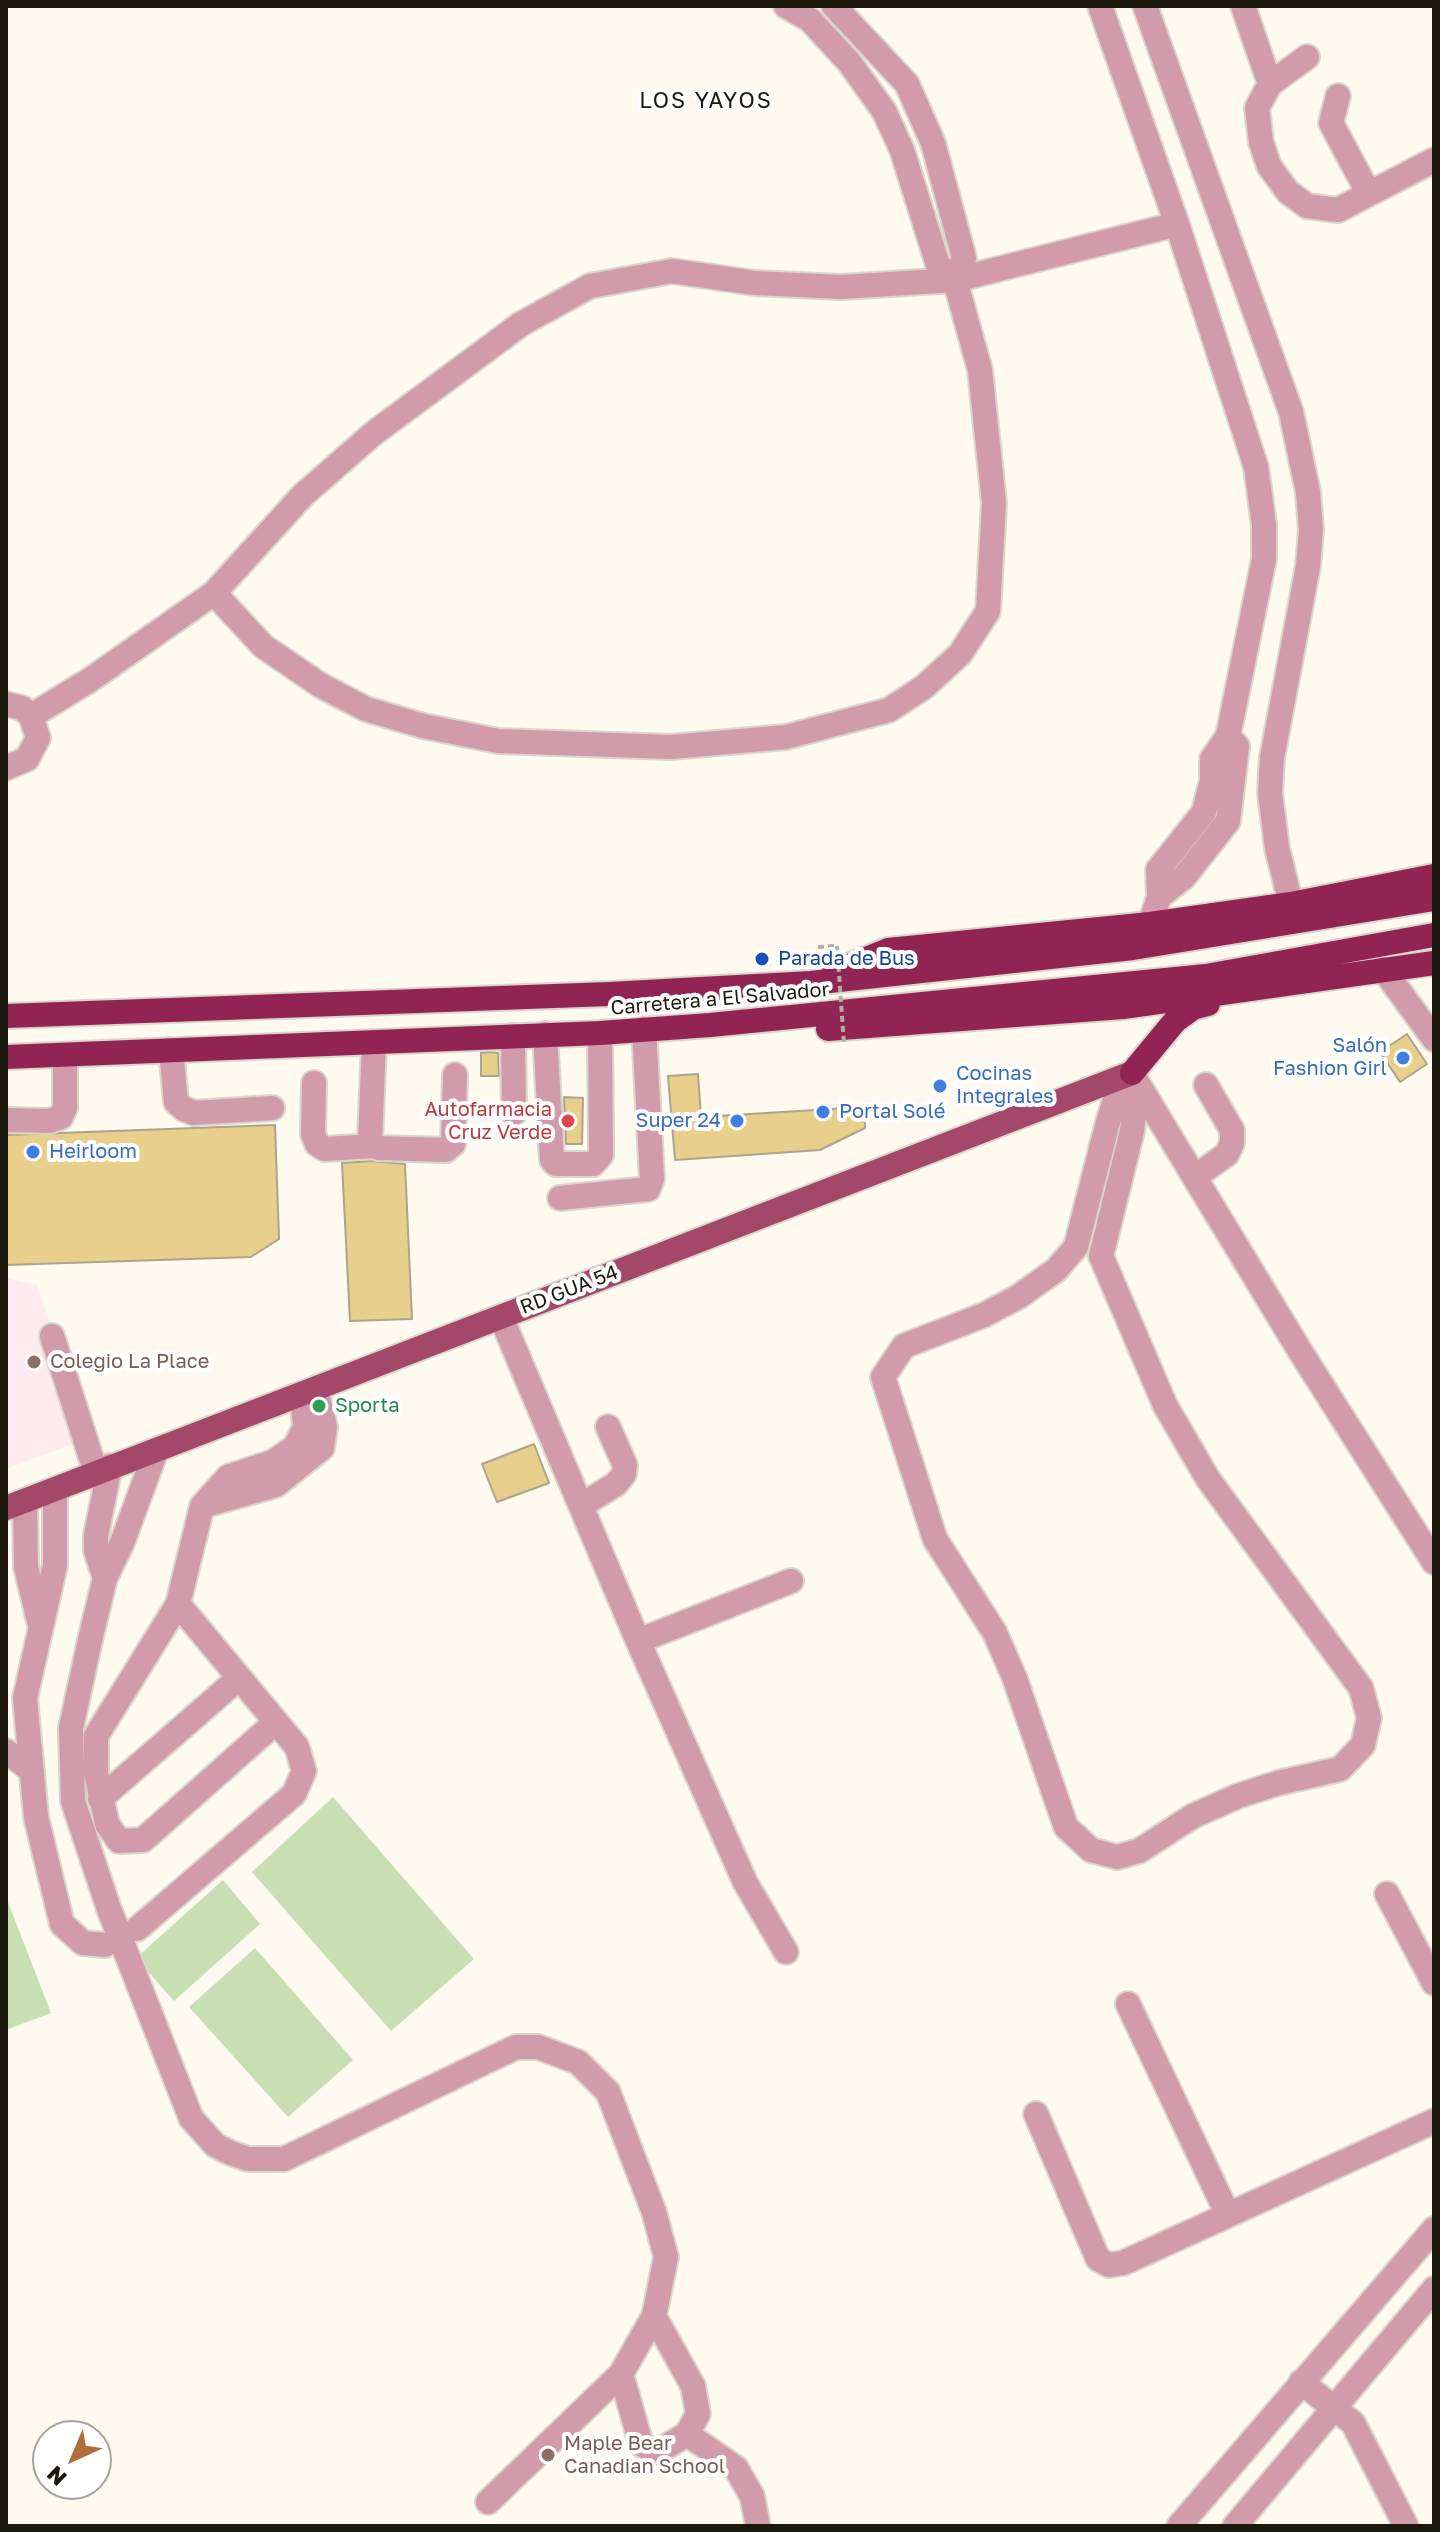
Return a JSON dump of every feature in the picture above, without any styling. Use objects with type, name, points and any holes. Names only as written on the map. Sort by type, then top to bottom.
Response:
[{"type":"highway","points":[[811,983],[888,950],[1150,924],[1291,904],[1434,876]]},
{"type":"highway","name":"Carretera a El Salvador","points":[[6,1016],[609,994],[811,983],[1147,946],[1434,899]]},
{"type":"highway","name":"Carretera a El Salvador","points":[[6,1057],[600,1033],[710,1025],[1206,976],[1434,935]]},
{"type":"highway","points":[[710,1025],[764,1032],[1123,1007],[1434,963]]},
{"type":"highway","points":[[1132,1073],[1184,1014],[1246,992]]},
{"type":"highway","points":[[1123,1007],[1143,1014],[1149,1023],[1149,1034],[1132,1073]]},
{"type":"main road","name":"RD GUA 54","points":[[16,1504],[1132,1073]]},
{"type":"street","points":[[214,593],[263,646],[366,709],[423,726],[498,741],[671,747],[786,737],[889,710],[924,687],[960,654],[988,611],[994,503],[980,370],[955,280],[938,265],[902,150],[884,111],[810,20],[786,6]]},
{"type":"street","points":[[834,6],[907,84],[933,143],[964,258],[955,280]]},
{"type":"street","points":[[1100,6],[1177,224],[1256,467],[1262,498],[1264,559],[1228,736],[1237,746],[1228,821],[1184,877],[1159,897],[1150,924]]},
{"type":"street","points":[[1145,6],[1291,412],[1308,492],[1311,530],[1308,566],[1272,758],[1270,793],[1277,848],[1291,904]]},
{"type":"street","points":[[1243,6],[1270,84]]},
{"type":"street","points":[[1307,57],[1270,84],[1257,108],[1261,142],[1269,166],[1288,192],[1307,206],[1326,211],[1338,210],[1434,160]]},
{"type":"street","points":[[1338,96],[1331,123],[1369,194]]},
{"type":"street","points":[[31,716],[90,680],[214,593],[303,495],[374,433],[521,324],[590,286],[672,271],[755,283],[841,287],[955,280],[1177,224]]},
{"type":"street","points":[[6,704],[22,708],[31,716],[38,738],[35,750],[27,759],[6,768]]},
{"type":"street","points":[[1383,969],[1434,1039]]},
{"type":"street","points":[[560,1198],[648,1189],[652,1179],[644,1029]]},
{"type":"street","points":[[545,1034],[552,1160],[556,1164],[593,1164],[601,1155],[600,1033]]},
{"type":"street","points":[[513,1036],[514,1113]]},
{"type":"street","points":[[374,1042],[370,1141],[374,1146]]},
{"type":"street","points":[[171,1050],[176,1102],[184,1109],[194,1113],[272,1108]]},
{"type":"street","points":[[6,1120],[49,1121],[61,1117],[65,1108],[65,1055]]},
{"type":"street","points":[[1132,1073],[1300,1351],[1434,1562]]},
{"type":"street","points":[[1132,1073],[1135,1107],[1132,1131],[1101,1256],[1165,1405],[1200,1467],[1232,1517],[1361,1688],[1369,1718],[1363,1745],[1340,1769],[1238,1796],[1193,1816],[1139,1851],[1117,1857],[1091,1850],[1066,1827],[1015,1679],[995,1633],[935,1539],[883,1377],[904,1346],[984,1315],[1018,1297],[1056,1270],[1076,1247],[1115,1100],[1132,1073]]},
{"type":"street","points":[[314,1083],[313,1134],[317,1144],[325,1149],[374,1146],[446,1150],[455,1137],[455,1075]]},
{"type":"street","points":[[1195,1177],[1227,1154],[1232,1143],[1232,1130],[1206,1085]]},
{"type":"street","points":[[1076,1247],[1101,1256]]},
{"type":"street","points":[[501,1317],[638,1641],[745,1882],[786,1952]]},
{"type":"street","points":[[52,1336],[103,1469],[96,1551],[105,1578]]},
{"type":"street","points":[[276,1722],[143,1840],[119,1841],[107,1824],[100,1799],[96,1736],[178,1604],[202,1506],[228,1477],[273,1462],[295,1447],[305,1427],[309,1391]]},
{"type":"street","points":[[582,1505],[616,1484],[624,1474],[625,1465],[608,1427]]},
{"type":"street","points":[[156,1451],[117,1556],[105,1578],[71,1728],[73,1801],[109,1909],[191,2118],[215,2145],[231,2153],[257,2160],[284,2159],[516,2047],[559,2053],[595,2075],[608,2092],[654,2212],[666,2257],[654,2316],[621,2374],[488,2502]]},
{"type":"street","points":[[55,1490],[55,1565],[25,1698],[36,1817],[62,1924],[83,1943],[105,1945]]},
{"type":"street","points":[[16,1504],[40,1628]]},
{"type":"street","points":[[638,1641],[791,1581]]},
{"type":"street","points":[[137,1929],[299,1787],[304,1771],[301,1755],[178,1604]]},
{"type":"street","points":[[100,1799],[239,1678]]},
{"type":"street","points":[[6,1751],[32,1771]]},
{"type":"street","points":[[1387,1894],[1434,1983]]},
{"type":"street","points":[[1128,2004],[1228,2215]]},
{"type":"street","points":[[1036,2114],[1098,2259],[1109,2265],[1123,2263],[1434,2121]]},
{"type":"street","points":[[1179,2526],[1434,2229]]},
{"type":"street","points":[[1235,2526],[1434,2289]]},
{"type":"street","points":[[621,2374],[641,2444],[656,2453],[687,2434],[698,2414],[693,2386],[654,2316]]},
{"type":"street","points":[[1301,2382],[1353,2423],[1406,2526]]},
{"type":"street","points":[[687,2434],[736,2468],[752,2496],[758,2526]]},
{"type":"path","points":[[818,947],[837,946],[844,1044]]},
{"type":"shaded area","name":"Colegio La Place","points":[[6,1278],[37,1285],[89,1438],[6,1469]]},
{"type":"green space","points":[[333,1797],[474,1959],[391,2031],[252,1872]]},
{"type":"green space","points":[[223,1880],[260,1924],[174,2001],[136,1958]]},
{"type":"green space","points":[[6,1897],[51,2013],[6,2030]]},
{"type":"green space","points":[[255,1948],[353,2060],[288,2117],[189,2007]]},
{"type":"building","name":"Salón Fashion Girl","points":[[1407,1034],[1427,1064],[1400,1082],[1380,1052]]},
{"type":"building","points":[[481,1053],[498,1053],[499,1076],[481,1076]]},
{"type":"building","name":"Portal Solé","points":[[698,1074],[701,1117],[864,1107],[865,1128],[820,1150],[675,1160],[668,1076]]},
{"type":"building","name":"Autofarmacia Cruz Verde","points":[[564,1097],[583,1098],[582,1144],[566,1144]]},
{"type":"building","points":[[275,1125],[279,1239],[251,1257],[6,1265],[6,1135]]},
{"type":"building","points":[[372,1161],[405,1164],[412,1319],[350,1321],[342,1163]]},
{"type":"building","points":[[534,1444],[549,1483],[497,1502],[482,1464]]},
{"type":"place","name":"Parada de Bus","points":[[762,959]]},
{"type":"place","name":"Salón Fashion Girl","points":[[1403,1058]]},
{"type":"place","name":"Cocinas Integrales","points":[[940,1086]]},
{"type":"place","name":"Portal Solé","points":[[823,1112]]},
{"type":"place","name":"Autofarmacia Cruz Verde","points":[[568,1121]]},
{"type":"place","name":"Super 24","points":[[737,1121]]},
{"type":"place","name":"Heirloom","points":[[33,1152]]},
{"type":"place","name":"Colegio La Place","points":[[34,1362]]},
{"type":"place","name":"Sporta","points":[[319,1406]]},
{"type":"place","name":"Maple Bear Canadian School","points":[[548,2455]]},
{"type":"district","name":"LOS YAYOS","points":[[706,101]]}]
